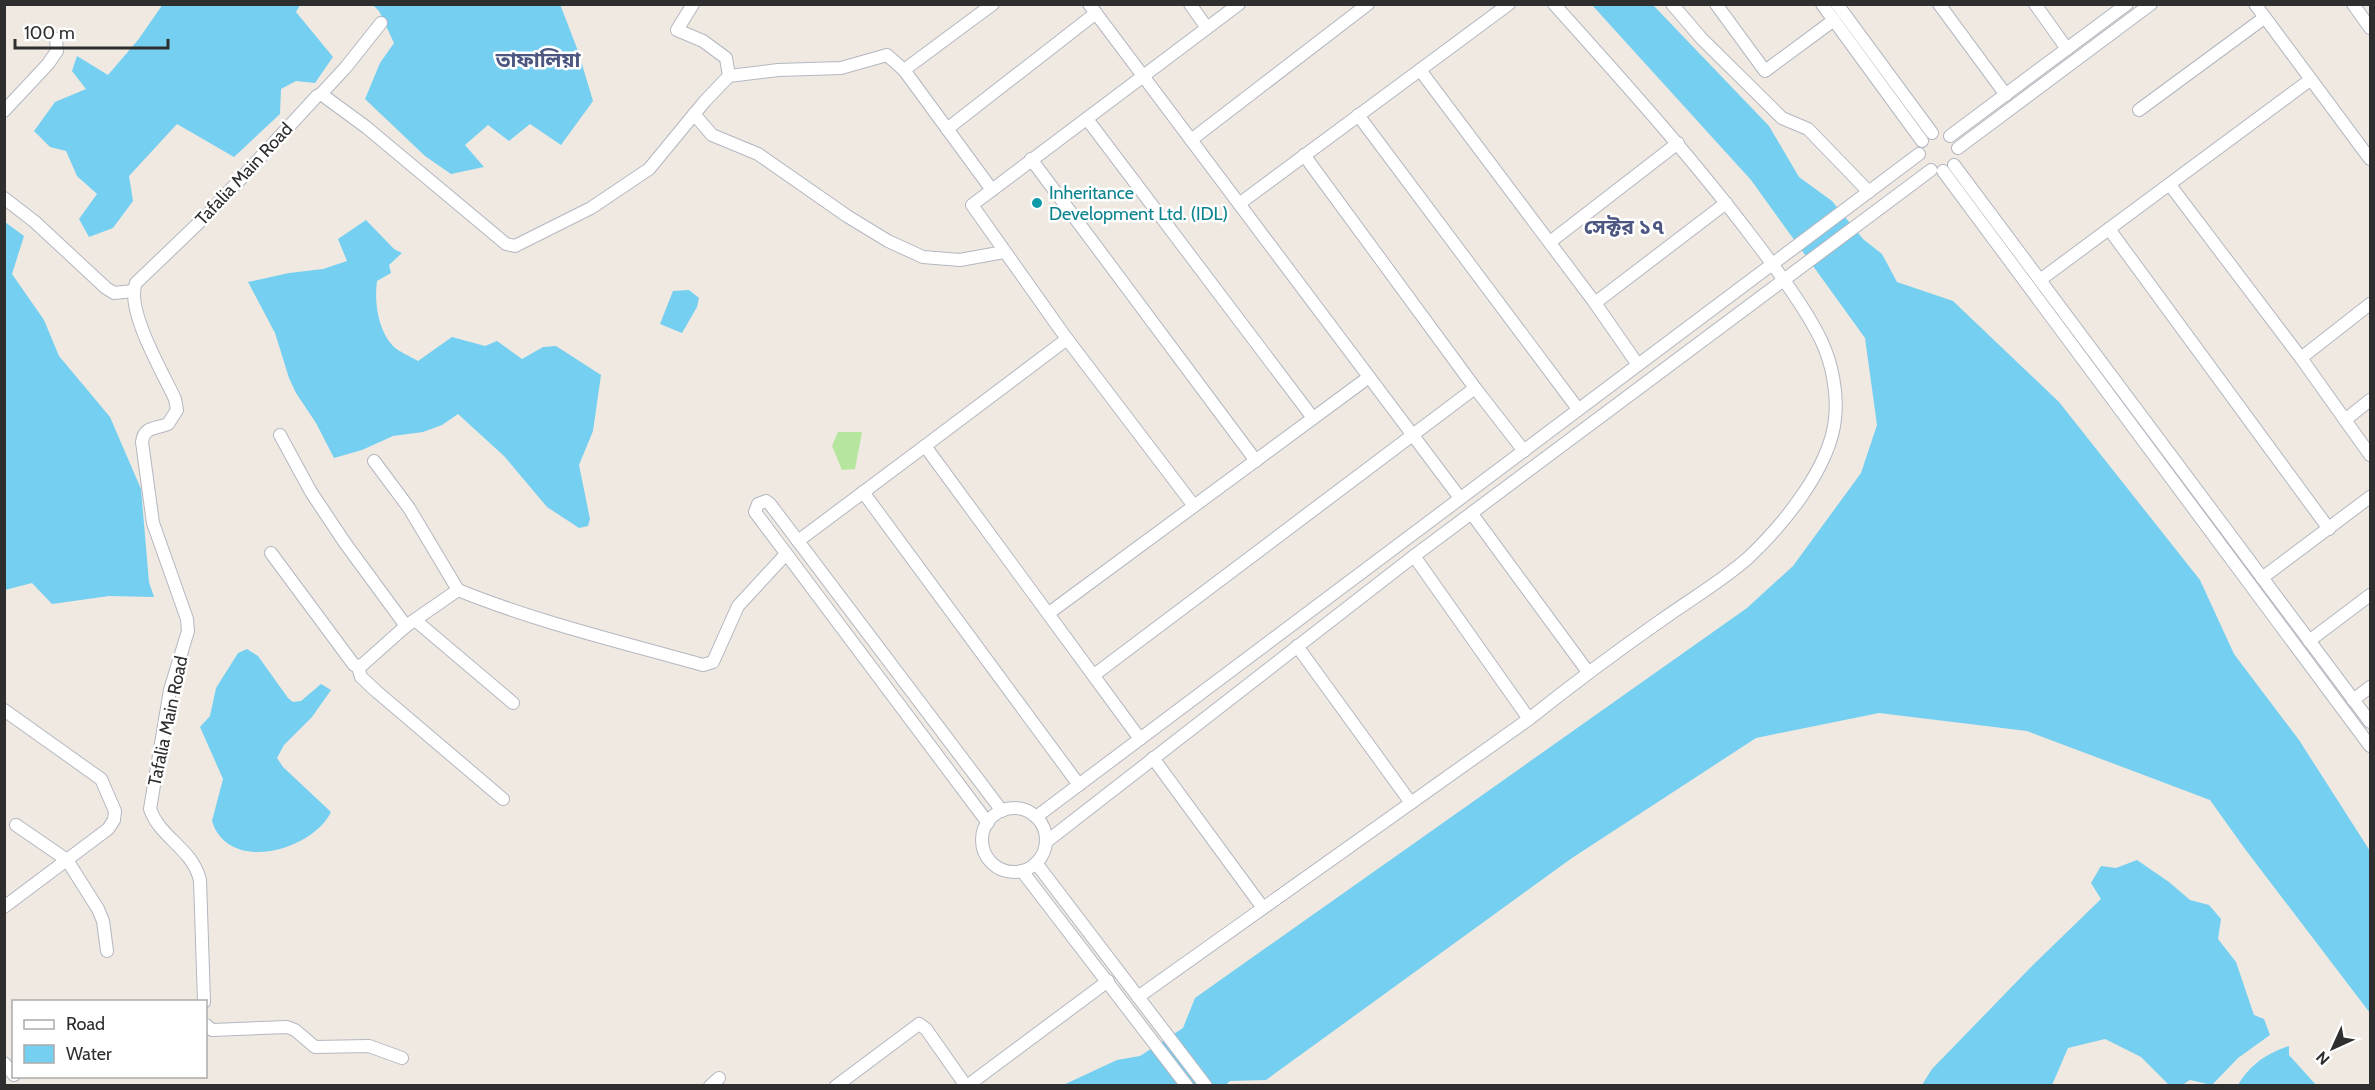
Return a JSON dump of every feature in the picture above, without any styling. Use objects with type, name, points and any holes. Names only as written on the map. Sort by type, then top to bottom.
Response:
[{"type":"street","points":[[693,4],[677,30],[704,41],[726,57],[729,76]]},
{"type":"street","points":[[904,70],[993,4]]},
{"type":"street","points":[[1190,4],[1207,28]]},
{"type":"street","points":[[1194,506],[1067,339],[972,205],[1239,4]]},
{"type":"street","points":[[1191,140],[1368,4]]},
{"type":"street","points":[[1239,204],[1509,4]]},
{"type":"street","points":[[1138,997],[1529,719],[1588,672],[1734,570],[1749,557],[1787,514],[1813,477],[1826,453],[1835,419],[1830,367],[1820,338],[1785,278],[1678,143],[1554,4]]},
{"type":"street","points":[[1672,4],[1701,38],[1782,118],[1808,129],[1869,192]]},
{"type":"street","points":[[1716,4],[1765,71],[1834,20]]},
{"type":"street","points":[[1822,4],[1924,143]]},
{"type":"street","points":[[1837,4],[1924,143],[1923,164],[1943,169],[2040,280],[2370,722]]},
{"type":"street","points":[[1939,4],[2006,95]]},
{"type":"street","points":[[2035,4],[2067,48]]},
{"type":"street","points":[[1950,136],[2127,4]]},
{"type":"street","points":[[1958,148],[2151,4]]},
{"type":"street","points":[[2255,4],[2370,159]]},
{"type":"street","points":[[2353,4],[2370,28]]},
{"type":"street","points":[[947,129],[1092,9],[1460,498]]},
{"type":"street","points":[[2139,110],[2264,18]]},
{"type":"street","name":"Tafalia Main Road","points":[[204,1000],[199,874],[192,858],[159,825],[150,809],[170,690],[188,631],[187,619],[153,523],[142,442],[143,435],[148,429],[168,424],[177,410],[175,399],[140,320],[133,291],[136,283],[210,212],[346,67],[381,23]]},
{"type":"street","points":[[4,111],[48,64],[57,51],[56,39]]},
{"type":"street","points":[[321,94],[366,127],[511,246],[538,236],[591,208],[641,175],[655,163],[694,114],[729,76],[778,70],[841,68],[887,56],[904,70],[992,190]]},
{"type":"street","points":[[1420,70],[1550,242],[1638,365]]},
{"type":"street","points":[[2040,280],[2310,80]]},
{"type":"street","points":[[694,114],[712,135],[758,154],[855,221],[888,241],[923,257],[960,260],[1004,252]]},
{"type":"street","points":[[1358,115],[1578,409]]},
{"type":"street","points":[[1087,119],[1313,418]]},
{"type":"street","points":[[1036,817],[1869,192],[1924,143],[1944,133],[1950,136],[1958,148],[1958,154],[1943,169],[1880,208],[1414,556],[1046,842]]},
{"type":"street","points":[[1550,242],[1678,143]]},
{"type":"street","points":[[1304,156],[1524,451]]},
{"type":"street","points":[[1031,159],[1256,460]]},
{"type":"street","points":[[1943,169],[2370,746]]},
{"type":"street","points":[[2170,185],[2301,358],[2370,455]]},
{"type":"street","points":[[4,198],[35,222],[106,288],[114,293],[133,291]]},
{"type":"street","points":[[1595,303],[1726,203]]},
{"type":"street","points":[[2109,229],[2329,528]]},
{"type":"street","points":[[2301,358],[2370,304]]},
{"type":"street","points":[[798,541],[1067,339]]},
{"type":"street","points":[[1049,614],[1369,377]]},
{"type":"street","points":[[1094,675],[1475,388]]},
{"type":"street","points":[[2344,420],[2370,400]]},
{"type":"street","points":[[280,435],[311,492],[339,535],[411,623],[513,703]]},
{"type":"street","points":[[925,446],[1140,738]]},
{"type":"street","points":[[374,461],[409,508],[458,590],[571,628],[708,665],[713,662],[738,606],[786,554]]},
{"type":"street","points":[[863,492],[1078,785]]},
{"type":"street","points":[[2262,578],[2370,497]]},
{"type":"street","points":[[988,823],[755,512],[758,504],[766,501],[770,504],[1002,811]]},
{"type":"street","points":[[1473,514],[1588,672]]},
{"type":"street","points":[[271,553],[354,665],[358,667],[361,676],[503,799]]},
{"type":"street","points":[[1414,556],[1529,719]]},
{"type":"street","points":[[358,667],[411,623],[458,590]]},
{"type":"street","points":[[2309,641],[2370,595]]},
{"type":"street","points":[[1297,646],[1411,803]]},
{"type":"street","points":[[2354,700],[2370,687]]},
{"type":"street","points":[[4,711],[97,775],[115,811],[114,820],[108,829],[4,907]]},
{"type":"street","points":[[1153,758],[1263,908]]},
{"type":"street","points":[[1020,809],[1036,817],[1044,830],[1046,842],[1041,857],[1036,863],[1022,871],[1002,869],[987,856],[983,837],[988,823],[1002,811],[1020,809]]},
{"type":"street","points":[[16,825],[67,860],[98,909],[103,921],[107,951]]},
{"type":"street","points":[[1036,863],[1206,1086]]},
{"type":"street","points":[[1022,871],[1187,1086]]},
{"type":"street","points":[[836,1086],[919,1024],[926,1029],[967,1086],[1108,981]]},
{"type":"street","points":[[207,1026],[212,1030],[287,1027],[295,1030],[315,1047],[369,1046],[402,1058]]},
{"type":"green space","points":[[838,432],[862,432],[855,469],[842,470],[832,446]]},
{"type":"water","points":[[163,4],[300,5],[296,12],[333,57],[315,83],[296,81],[281,89],[280,114],[234,157],[177,124],[129,176],[133,201],[113,228],[89,237],[79,219],[97,194],[77,176],[66,151],[50,147],[34,131],[55,102],[86,89],[72,71],[77,56],[108,75],[138,40]]},
{"type":"water","points":[[560,4],[578,51],[593,101],[561,145],[530,124],[509,141],[488,125],[465,145],[484,167],[451,174],[425,156],[365,99],[380,63],[394,43],[379,11],[373,5]]},
{"type":"water","points":[[1592,5],[1653,5],[1769,126],[1799,177],[1832,201],[1863,239],[1882,254],[1897,282],[1953,301],[2059,402],[2200,580],[2234,654],[2299,740],[2370,851],[2370,1013],[2210,800],[2027,731],[1879,713],[1756,738],[1572,858],[1266,1080],[1230,1081],[1224,1086],[1061,1086],[1117,1060],[1140,1056],[1183,1028],[1195,998],[1747,608],[1793,566],[1861,473],[1877,425],[1865,338],[1751,180]]},
{"type":"water","points":[[366,220],[394,249],[402,253],[389,265],[391,273],[377,281],[376,289],[381,324],[388,339],[398,350],[418,361],[452,337],[485,346],[497,341],[522,359],[543,347],[556,346],[601,375],[593,431],[579,465],[590,519],[588,526],[579,528],[547,507],[504,456],[458,414],[442,425],[423,432],[393,436],[362,450],[334,458],[316,423],[296,393],[275,333],[248,282],[289,273],[323,269],[347,261],[338,239]]},
{"type":"water","points":[[5,222],[24,236],[12,274],[44,320],[59,356],[110,417],[141,489],[149,582],[154,597],[109,596],[52,604],[32,583],[5,590]]},
{"type":"water","points":[[689,290],[699,298],[697,307],[682,333],[660,324],[673,291]]},
{"type":"water","points":[[247,649],[258,656],[293,702],[301,701],[321,684],[331,690],[312,717],[284,745],[277,758],[283,767],[331,812],[321,826],[307,837],[289,846],[270,851],[252,852],[235,847],[221,837],[212,821],[223,779],[200,727],[210,716],[216,688],[238,653]]},
{"type":"water","points":[[2137,860],[2190,900],[2209,905],[2221,919],[2218,939],[2236,962],[2254,1015],[2264,1019],[2270,1035],[2238,1058],[2212,1085],[2190,1080],[2182,1085],[2169,1085],[2141,1057],[2105,1039],[2068,1048],[2052,1085],[1922,1085],[1932,1069],[2101,899],[2091,883],[2101,866],[2116,868]]},
{"type":"water","points":[[2289,1046],[2289,1055],[2316,1085],[2238,1085],[2248,1071],[2260,1061]]},
{"type":"place","name":"Inheritance Development Ltd. (IDL)","points":[[1037,203]]},
{"type":"district","name":"তাফালিয়া","points":[[538,59]]},
{"type":"district","name":"সেক্টর ১৭","points":[[1624,226]]}]
